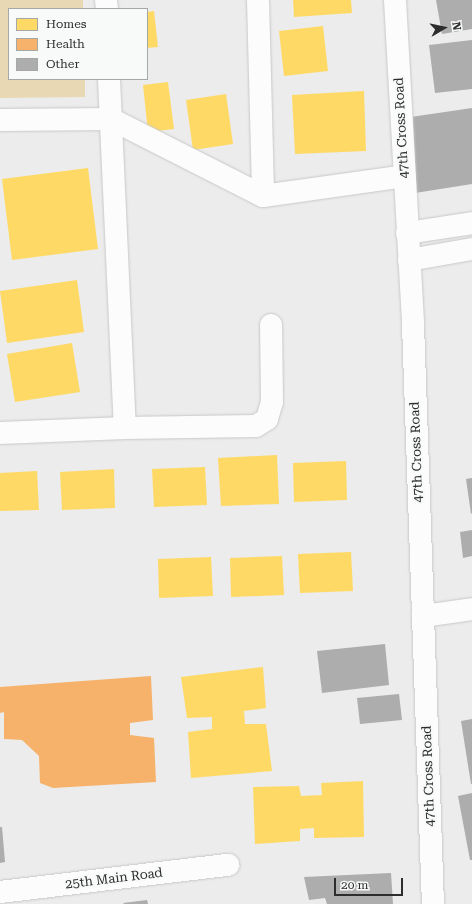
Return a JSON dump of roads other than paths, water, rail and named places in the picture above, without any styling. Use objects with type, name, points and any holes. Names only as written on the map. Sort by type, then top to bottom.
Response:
[{"type":"street","points":[[258,0],[263,196]]},
{"type":"street","name":"47th Cross Road","points":[[395,0],[409,260],[433,904]]},
{"type":"street","points":[[110,80],[125,428]]},
{"type":"street","points":[[0,120],[111,119],[263,196],[405,176]]},
{"type":"street","points":[[407,233],[472,223]]},
{"type":"street","points":[[409,260],[472,249]]},
{"type":"street","points":[[0,433],[125,428],[256,426],[267,419],[272,402],[271,325]]},
{"type":"street","points":[[423,616],[472,609]]},
{"type":"street","name":"25th Main Road","points":[[0,892],[228,865]]}]
